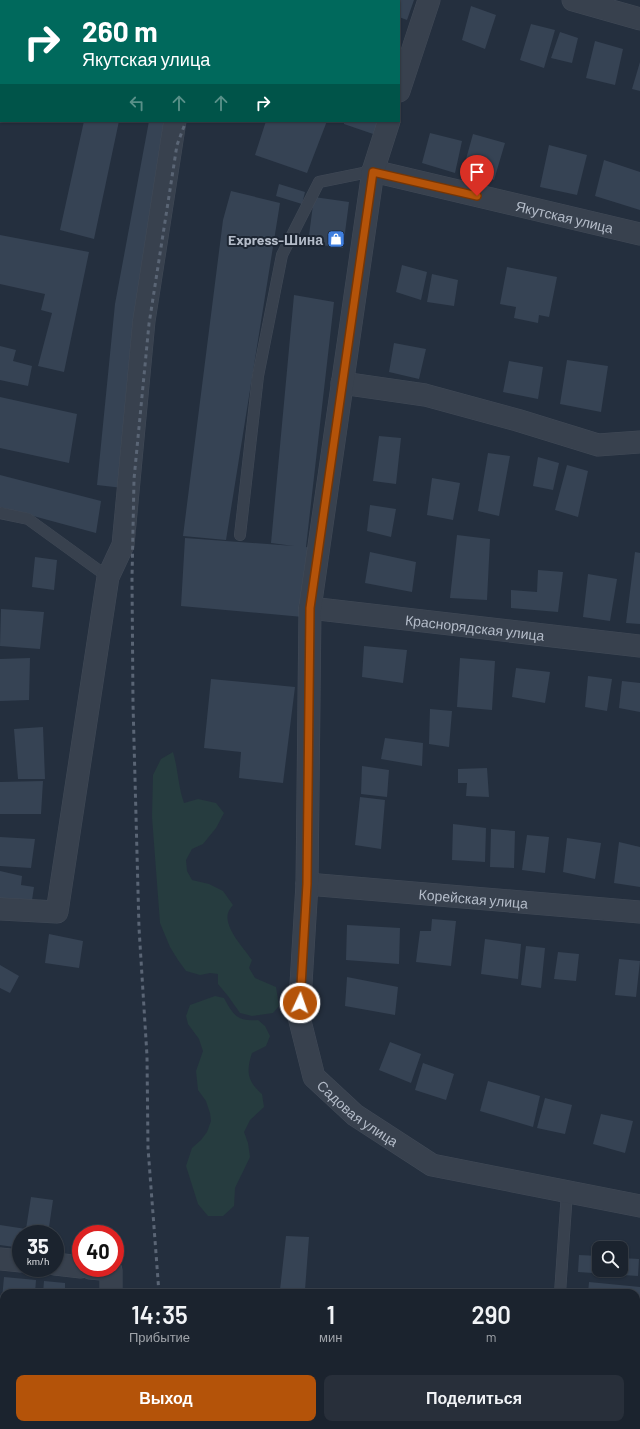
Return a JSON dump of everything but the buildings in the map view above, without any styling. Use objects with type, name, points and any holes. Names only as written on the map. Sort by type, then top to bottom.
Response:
[{"type":"street","points":[[400,88],[429,0]]},
{"type":"street","points":[[573,0],[640,19]]},
{"type":"street","points":[[0,909],[57,912],[108,577],[123,545],[144,321],[175,122]]},
{"type":"street","name":"Садовая улица","points":[[389,122],[373,172],[310,608],[307,884],[299,1018],[314,1077],[355,1115],[432,1165],[640,1206]]},
{"type":"street","name":"Якутская улица","points":[[373,172],[640,234]]},
{"type":"street","points":[[342,382],[425,395],[517,420],[598,445],[640,442]]},
{"type":"street","name":"Краснорядская улица","points":[[310,608],[640,646]]},
{"type":"street","name":"Корейская улица","points":[[307,884],[640,912]]},
{"type":"street","points":[[0,1259],[12,1260]]},
{"type":"street","points":[[111,1277],[111,1289]]},
{"type":"lane","points":[[240,535],[258,376],[282,255],[319,182],[373,172]]},
{"type":"lane","points":[[0,513],[28,519],[108,577]]},
{"type":"lane","points":[[560,1289],[567,1192]]},
{"type":"green space","points":[[173,752],[184,803],[198,799],[216,803],[224,813],[216,828],[203,844],[192,849],[186,860],[187,871],[192,880],[209,884],[223,891],[233,905],[228,913],[229,925],[236,938],[252,960],[249,968],[255,978],[276,987],[279,1006],[273,1013],[252,1016],[240,1013],[218,984],[218,974],[210,973],[200,975],[186,971],[170,947],[160,923],[152,817],[153,775],[161,759]]},
{"type":"green space","points":[[215,996],[224,998],[230,1009],[237,1016],[246,1020],[258,1020],[265,1026],[270,1036],[266,1046],[252,1053],[250,1059],[249,1075],[253,1085],[262,1094],[264,1107],[250,1120],[244,1132],[248,1143],[250,1157],[235,1188],[234,1206],[223,1216],[208,1216],[198,1204],[186,1166],[192,1148],[207,1132],[211,1121],[206,1101],[198,1090],[196,1071],[203,1051],[199,1039],[188,1024],[186,1016],[190,1005]]},
{"type":"railway","points":[[159,1289],[148,1148],[147,1056],[139,928],[133,704],[132,579],[134,479],[149,324],[177,145],[186,122]]},
{"type":"place","name":"Express-Шина","points":[[336,239]]},
{"type":"route","points":[[300,1003],[307,884],[310,608],[373,172],[477,196]]}]
